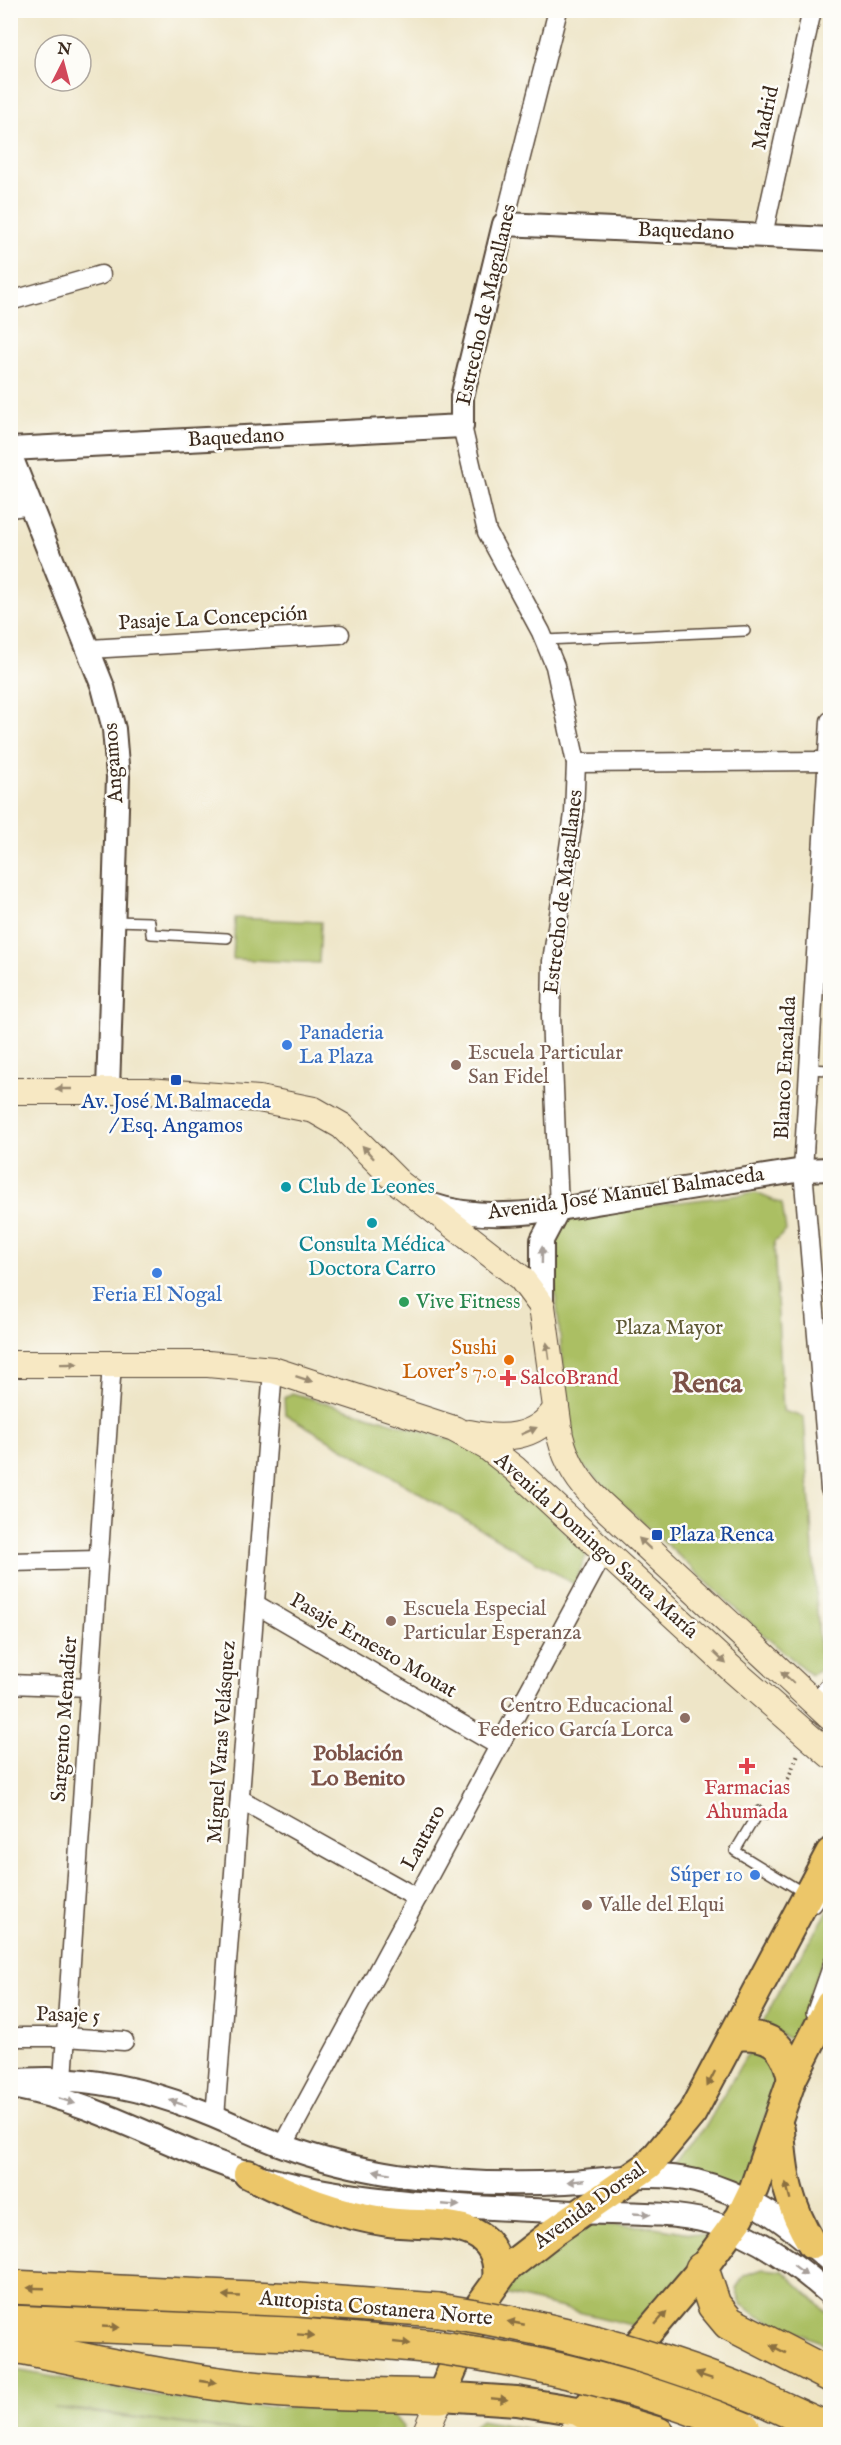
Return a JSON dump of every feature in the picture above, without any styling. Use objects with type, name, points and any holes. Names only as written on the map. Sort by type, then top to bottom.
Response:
[{"type":"highway","points":[[702,2269],[711,2300],[729,2323],[831,2375]]},
{"type":"highway","name":"Autopista Costanera Norte","points":[[10,2287],[373,2305],[469,2315],[565,2333],[633,2351],[758,2397],[831,2430]]},
{"type":"highway","name":"Autopista Costanera Norte","points":[[10,2322],[255,2332],[368,2340],[458,2350],[562,2369],[650,2394],[750,2432]]},
{"type":"highway","points":[[10,2345],[118,2368],[243,2387],[298,2392],[432,2418]]},
{"type":"highway","points":[[578,2423],[658,2434]]},
{"type":"main road","name":"Avenida José Manuel Balmaceda","points":[[10,1091],[108,1090],[259,1100],[314,1110],[342,1126],[387,1172],[422,1202],[521,1278],[542,1306],[556,1409]]},
{"type":"main road","name":"Avenida Domingo Santa María","points":[[10,1365],[228,1364],[273,1370],[454,1429],[487,1447],[515,1469],[734,1671],[831,1755]]},
{"type":"main road","points":[[454,1429],[489,1436],[514,1437],[543,1425],[556,1409]]},
{"type":"main road","name":"Avenida Domingo Santa María","points":[[556,1409],[565,1453],[585,1487],[825,1702]]},
{"type":"main road","name":"Avenida Dorsal","points":[[432,2418],[469,2327],[497,2280],[531,2248],[649,2165],[692,2113],[768,1972],[818,1891],[831,1853]]},
{"type":"main road","points":[[432,2418],[517,2401],[578,2423],[621,2364],[702,2269],[731,2230],[749,2199],[792,2079],[831,2004]]},
{"type":"main road","points":[[733,2036],[764,2038],[778,2045],[787,2059],[792,2079]]},
{"type":"main road","points":[[780,2116],[786,2187],[796,2217],[821,2253]]},
{"type":"main road","points":[[248,2174],[294,2198],[348,2215],[455,2228],[474,2233],[493,2252],[498,2270],[497,2280]]},
{"type":"street","name":"Estrecho de Magallanes","points":[[558,10],[462,398],[462,426],[488,532],[545,640],[560,684],[576,762],[574,814],[552,961],[551,1016],[559,1208]]},
{"type":"street","name":"Madrid","points":[[763,235],[812,10]]},
{"type":"street","name":"Baquedano","points":[[504,224],[831,239]]},
{"type":"street","points":[[10,300],[102,275]]},
{"type":"street","name":"Baquedano","points":[[10,449],[462,426]]},
{"type":"street","name":"Angamos","points":[[10,454],[21,507],[90,648],[110,708],[117,753],[108,1090]]},
{"type":"street","name":"Pasaje La Concepción","points":[[90,648],[340,634]]},
{"type":"street","name":"Blanco Encalada","points":[[831,721],[824,924],[808,1069],[803,1170],[827,1398],[831,1489]]},
{"type":"street","name":"Estrecho de Magallanes","points":[[576,762],[828,760]]},
{"type":"street","name":"Avenida José Manuel Balmaceda","points":[[422,1202],[475,1214],[559,1208],[803,1170],[831,1169]]},
{"type":"street","points":[[542,1306],[542,1240],[559,1208]]},
{"type":"street","name":"Sargento Menadier","points":[[63,2079],[112,1363]]},
{"type":"street","name":"Miguel Varas Velásquez","points":[[216,2117],[273,1370]]},
{"type":"street","name":"Lautaro","points":[[283,2146],[604,1552]]},
{"type":"street","points":[[10,1562],[98,1560]]},
{"type":"street","name":"Pasaje Ernesto Mouat","points":[[255,1604],[499,1746]]},
{"type":"street","points":[[10,1684],[90,1687]]},
{"type":"street","points":[[240,1799],[417,1898]]},
{"type":"street","name":"Pasaje 5","points":[[10,2037],[65,2037],[124,2041]]},
{"type":"street","points":[[10,2081],[63,2079],[144,2092],[216,2117],[283,2146],[328,2161],[429,2179],[566,2182],[634,2175],[686,2179],[749,2199],[786,2223],[821,2253]]},
{"type":"street","points":[[10,2087],[89,2109],[248,2174],[310,2188],[373,2198],[665,2215],[710,2222],[731,2230],[785,2259],[831,2294]]},
{"type":"lane","points":[[545,640],[745,631]]},
{"type":"lane","points":[[114,921],[150,922],[151,934],[227,938]]},
{"type":"lane","points":[[808,1069],[831,1070]]},
{"type":"lane","points":[[765,1815],[759,1812],[735,1851],[818,1891]]},
{"type":"lane","points":[[792,2079],[831,1959]]},
{"type":"green space","points":[[235,918],[321,922],[319,963],[233,959]]},
{"type":"green space","name":"Plaza Mayor","points":[[756,1193],[782,1204],[786,1231],[774,1242],[783,1411],[804,1417],[821,1669],[811,1675],[758,1630],[573,1457],[552,1260],[557,1227],[570,1215]]},
{"type":"green space","points":[[292,1393],[463,1443],[495,1461],[587,1554],[574,1584],[285,1414],[284,1398]]},
{"type":"green space","points":[[830,1908],[830,1942],[813,1985],[795,2043],[771,2028],[761,2026],[783,1983]]},
{"type":"green space","points":[[758,2049],[776,2055],[781,2068],[742,2191],[666,2172],[706,2126],[746,2056]]},
{"type":"green space","points":[[590,2225],[648,2226],[716,2237],[639,2327],[501,2293],[538,2261]]},
{"type":"green space","points":[[763,2269],[783,2271],[830,2315],[830,2346],[758,2316],[741,2304],[736,2288],[745,2275]]},
{"type":"green space","points":[[10,2369],[146,2394],[227,2405],[372,2410],[392,2413],[403,2426],[402,2434],[262,2434],[11,2434]],"holes":[[[54,2408],[74,2409],[262,2434]]]},
{"type":"green space","points":[[481,2420],[542,2432],[544,2434],[463,2434]]},
{"type":"place","name":"Panaderia La Plaza","points":[[287,1045]]},
{"type":"place","name":"Escuela Particular San Fidel","points":[[456,1065]]},
{"type":"place","name":"Av. José M.Balmaceda / Esq. Angamos","points":[[176,1080]]},
{"type":"place","name":"Club de Leones","points":[[286,1187]]},
{"type":"place","name":"Consulta Médica Doctora Carro","points":[[372,1223]]},
{"type":"place","name":"Feria El Nogal","points":[[157,1273]]},
{"type":"place","name":"Vive Fitness","points":[[404,1302]]},
{"type":"place","name":"Sushi Lover's 7.0","points":[[509,1360]]},
{"type":"place","name":"SalcoBrand","points":[[508,1378]]},
{"type":"place","name":"Plaza Renca","points":[[657,1535]]},
{"type":"place","name":"Escuela Especial Particular Esperanza","points":[[391,1621]]},
{"type":"place","name":"Centro Educacional Federico García Lorca","points":[[685,1718]]},
{"type":"place","name":"Farmacias Ahumada","points":[[747,1766]]},
{"type":"place","name":"Súper 10","points":[[755,1875]]},
{"type":"place","name":"Valle del Elqui","points":[[587,1905]]},
{"type":"district","name":"Renca","points":[[707,1385]]},
{"type":"district","name":"Población Lo Benito","points":[[358,1766]]}]
